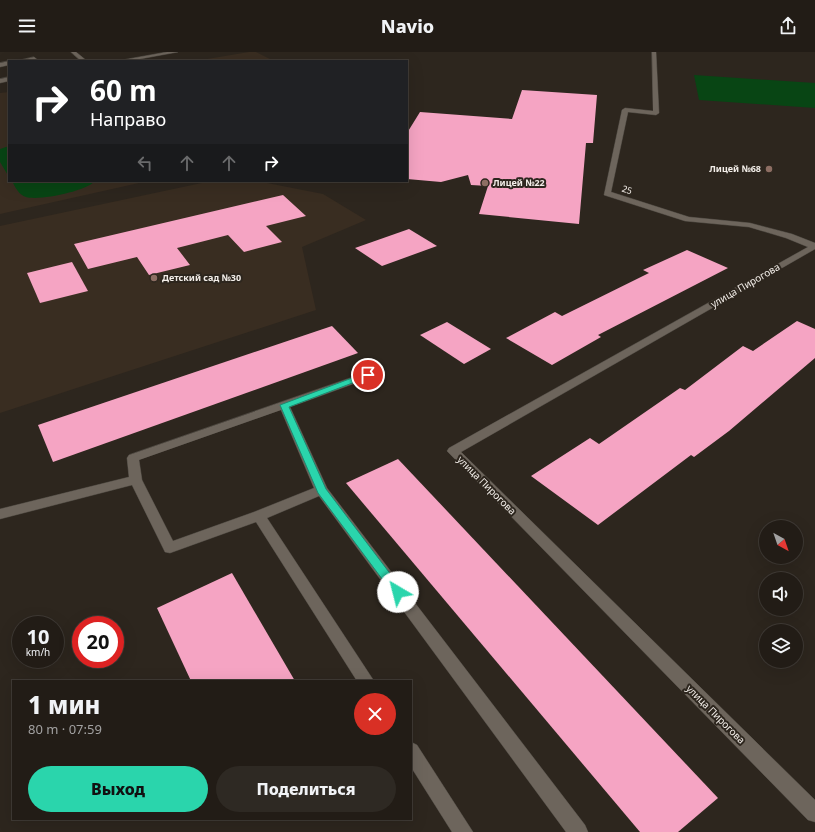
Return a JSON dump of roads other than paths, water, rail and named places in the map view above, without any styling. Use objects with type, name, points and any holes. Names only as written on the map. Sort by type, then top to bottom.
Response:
[{"type":"street","points":[[73,52],[83,60]]},
{"type":"street","points":[[132,52],[138,58]]},
{"type":"street","points":[[126,60],[176,52]]},
{"type":"street","name":"25","points":[[654,52],[656,113],[624,110],[607,193],[688,219],[750,225],[789,236],[814,246]]},
{"type":"street","name":"улица Пирогова","points":[[814,246],[453,451],[815,813]]},
{"type":"street","points":[[322,490],[259,516],[170,548],[136,480],[133,458],[368,375]]},
{"type":"street","points":[[284,405],[322,490],[578,832]]},
{"type":"street","points":[[0,514],[136,480]]},
{"type":"street","points":[[259,516],[365,680]]},
{"type":"street","points":[[412,753],[463,832]]},
{"type":"place","name":"Лицей №68","points":[[769,169]]},
{"type":"place","name":"Лицей №22","points":[[485,183]]},
{"type":"place","name":"Детский сад №30","points":[[154,278]]}]
